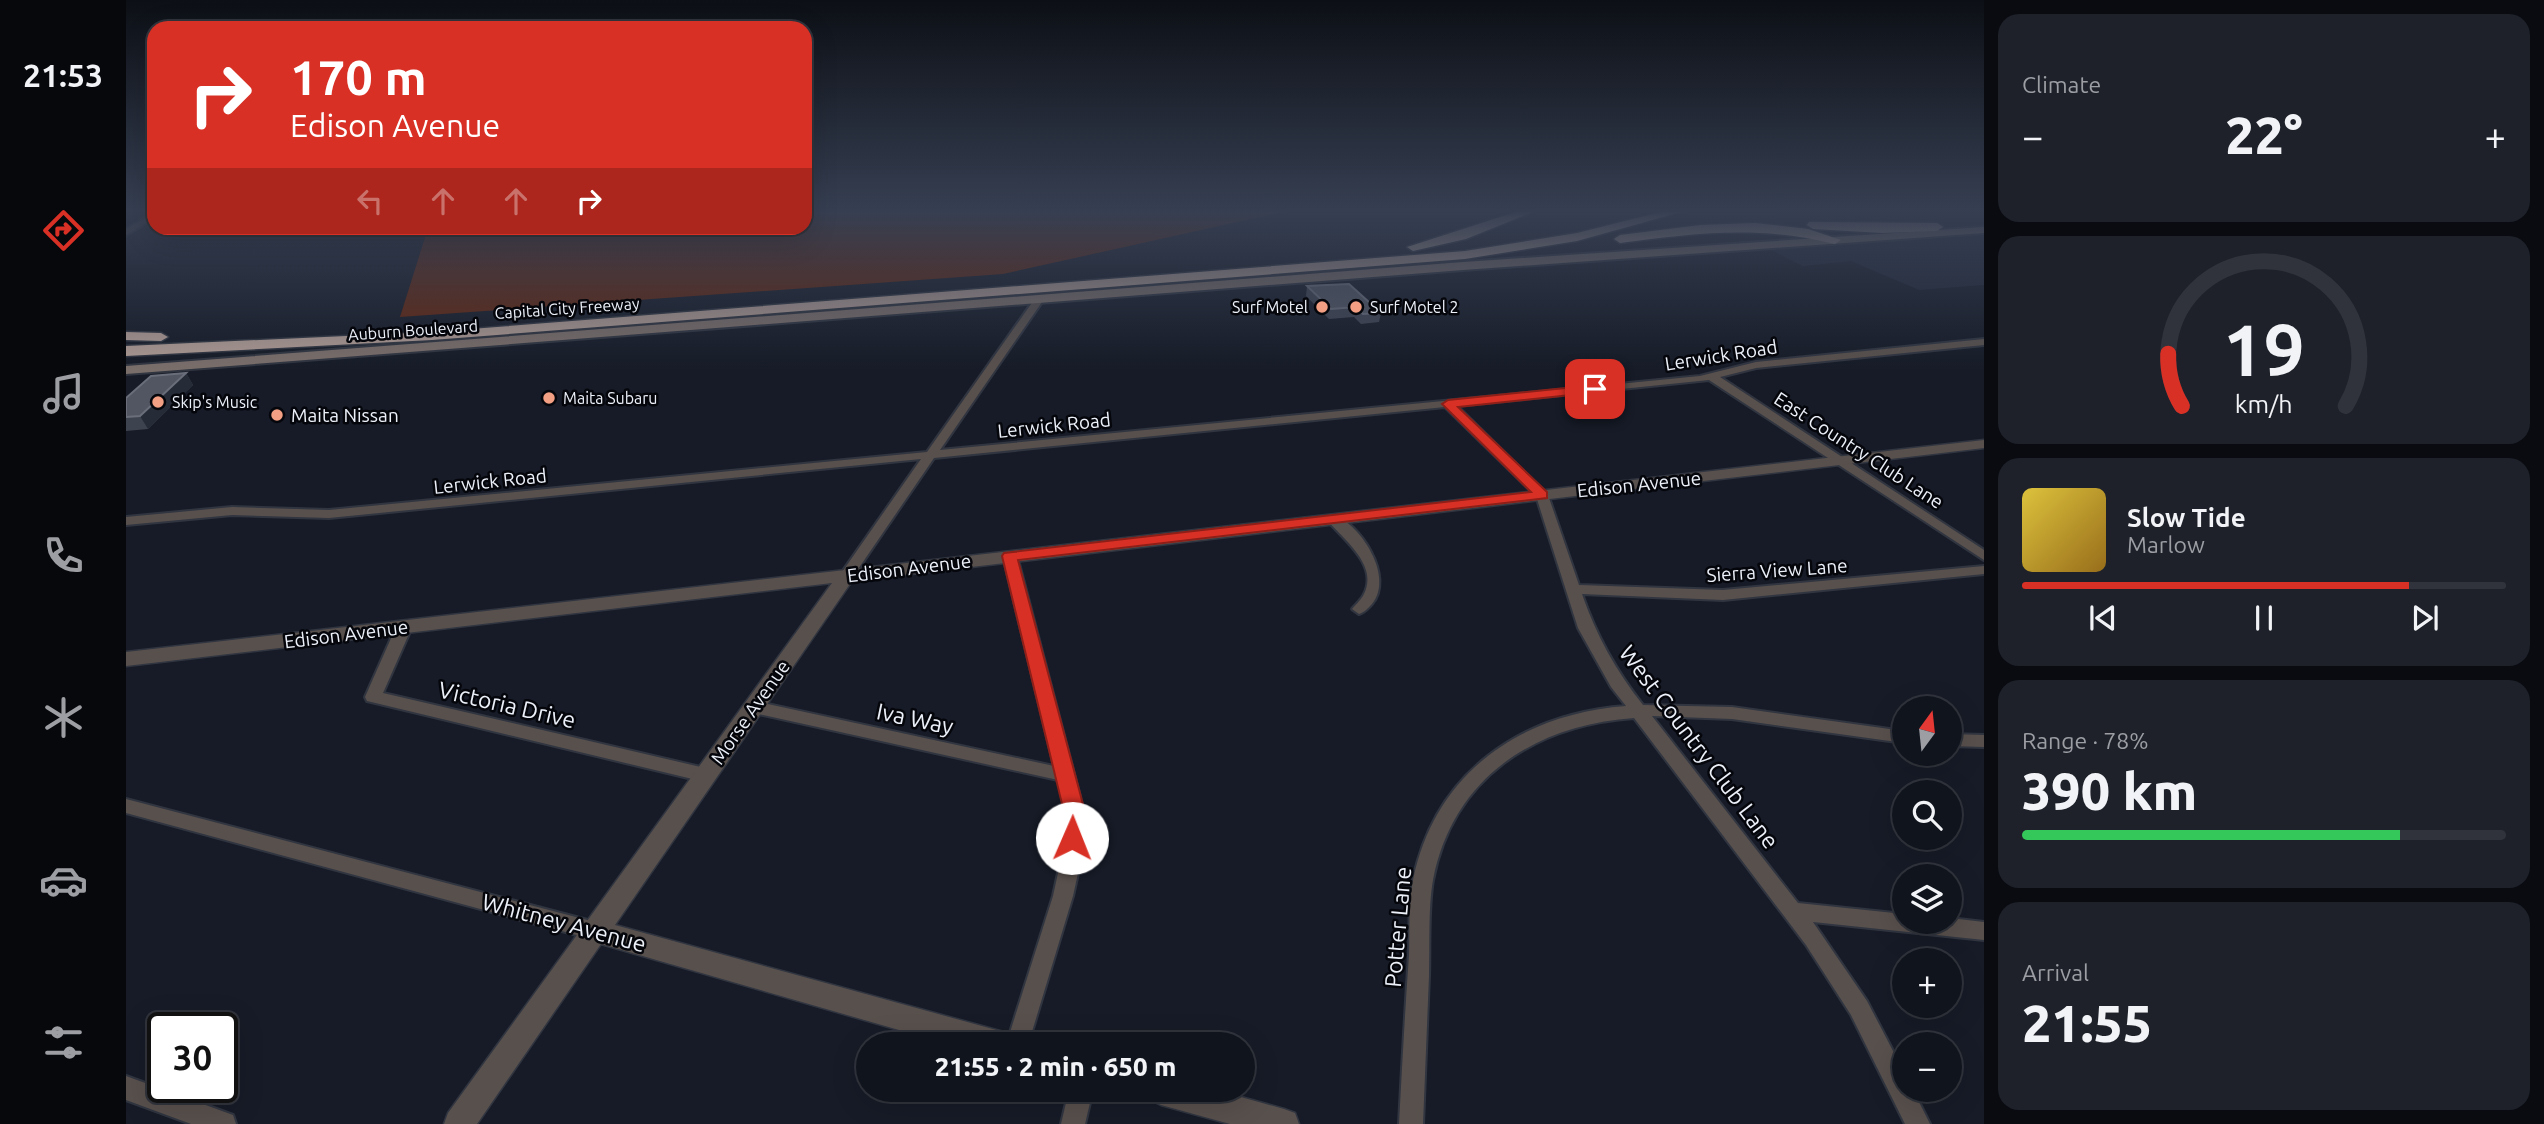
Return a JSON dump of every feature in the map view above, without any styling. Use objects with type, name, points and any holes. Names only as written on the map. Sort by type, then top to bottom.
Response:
[{"type":"highway","name":"Capital City Freeway","points":[[126,342],[532,319],[1255,264]]},
{"type":"highway","name":"Capital City Freeway","points":[[126,351],[373,340],[1344,264]]},
{"type":"highway","points":[[126,336],[208,339]]},
{"type":"highway","points":[[126,358],[373,340]]},
{"type":"main road","name":"Auburn Boulevard","points":[[126,370],[1495,264]]},
{"type":"street","name":"Morse Avenue","points":[[458,1124],[932,455],[1039,299]]},
{"type":"street","name":"Lerwick Road","points":[[126,521],[232,511],[329,514],[1712,377],[1756,365],[1984,342]]},
{"type":"street","name":"East Country Club Lane","points":[[1712,377],[1842,460],[1984,556]]},
{"type":"street","name":"West Country Club Lane","points":[[1448,404],[1542,495],[1573,589],[1599,655],[1793,911],[1859,1008],[1919,1124]]},
{"type":"street","name":"Edison Avenue","points":[[126,659],[1984,444]]},
{"type":"street","points":[[1333,519],[1356,540],[1373,572],[1374,589],[1359,609]]},
{"type":"street","points":[[1010,556],[1074,808],[1070,864],[1021,1032]]},
{"type":"street","name":"Sierra View Lane","points":[[1573,589],[1674,596],[1734,595],[1984,570]]},
{"type":"street","name":"Victoria Drive","points":[[404,627],[373,697],[705,775]]},
{"type":"street","name":"Iva Way","points":[[754,706],[1065,775]]},
{"type":"street","name":"Potter Lane","points":[[1411,1124],[1423,881],[1429,850],[1449,807],[1484,766],[1530,737],[1584,718],[1639,710],[1711,712],[1892,735]]},
{"type":"street","points":[[1962,740],[1984,741]]},
{"type":"street","name":"Whitney Avenue","points":[[126,806],[595,931],[954,1032]]},
{"type":"street","points":[[1793,911],[1984,931]]},
{"type":"street","points":[[126,1088],[224,1124]]},
{"type":"street","points":[[1073,1124],[1078,1102]]},
{"type":"street","points":[[1204,1102],[1283,1124]]},
{"type":"shaded area","points":[[417,264],[1046,264],[1003,274],[400,317]]},
{"type":"shaded area","points":[[1859,264],[1984,264],[1984,285],[1919,290]]},
{"type":"building","points":[[1349,284],[1381,313],[1363,314],[1356,307],[1331,309],[1307,286]]},
{"type":"building","points":[[186,373],[140,416],[126,417],[126,398],[151,376]]},
{"type":"place","name":"Surf Motel","points":[[1322,307]]},
{"type":"place","name":"Surf Motel 2","points":[[1356,307]]},
{"type":"place","name":"Maita Subaru","points":[[549,398]]},
{"type":"place","name":"Skip's Music","points":[[158,402]]},
{"type":"place","name":"Maita Nissan","points":[[277,415]]},
{"type":"route","points":[[1072,838],[1074,808],[1010,556],[1542,495],[1448,404],[1595,389]]}]
